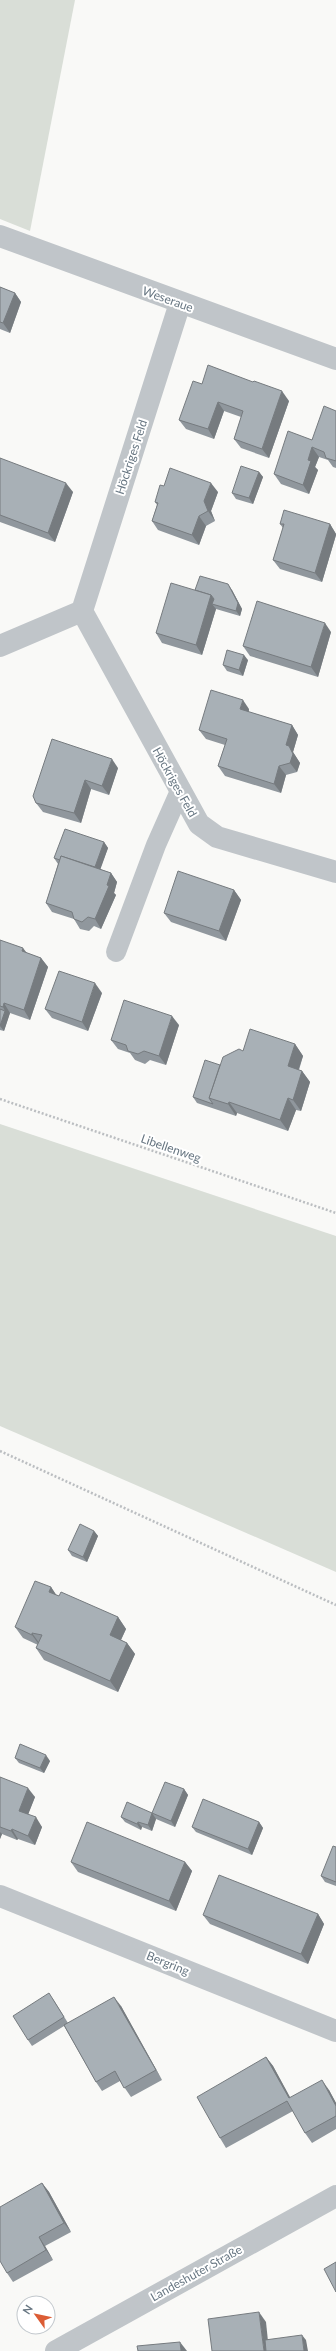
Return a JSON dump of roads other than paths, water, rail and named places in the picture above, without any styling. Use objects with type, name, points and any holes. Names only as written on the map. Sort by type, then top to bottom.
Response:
[{"type":"street","name":"Weseraue","points":[[0,236],[336,359]]},
{"type":"street","name":"Höckriges Feld","points":[[180,303],[82,611],[198,824],[217,837],[336,872]]},
{"type":"street","points":[[0,646],[82,611]]},
{"type":"street","name":"Bergring","points":[[0,1896],[336,2031]]},
{"type":"street","name":"Landeshuter Straße","points":[[56,2351],[336,2196]]},
{"type":"lane","points":[[116,952],[156,845],[180,791]]}]
